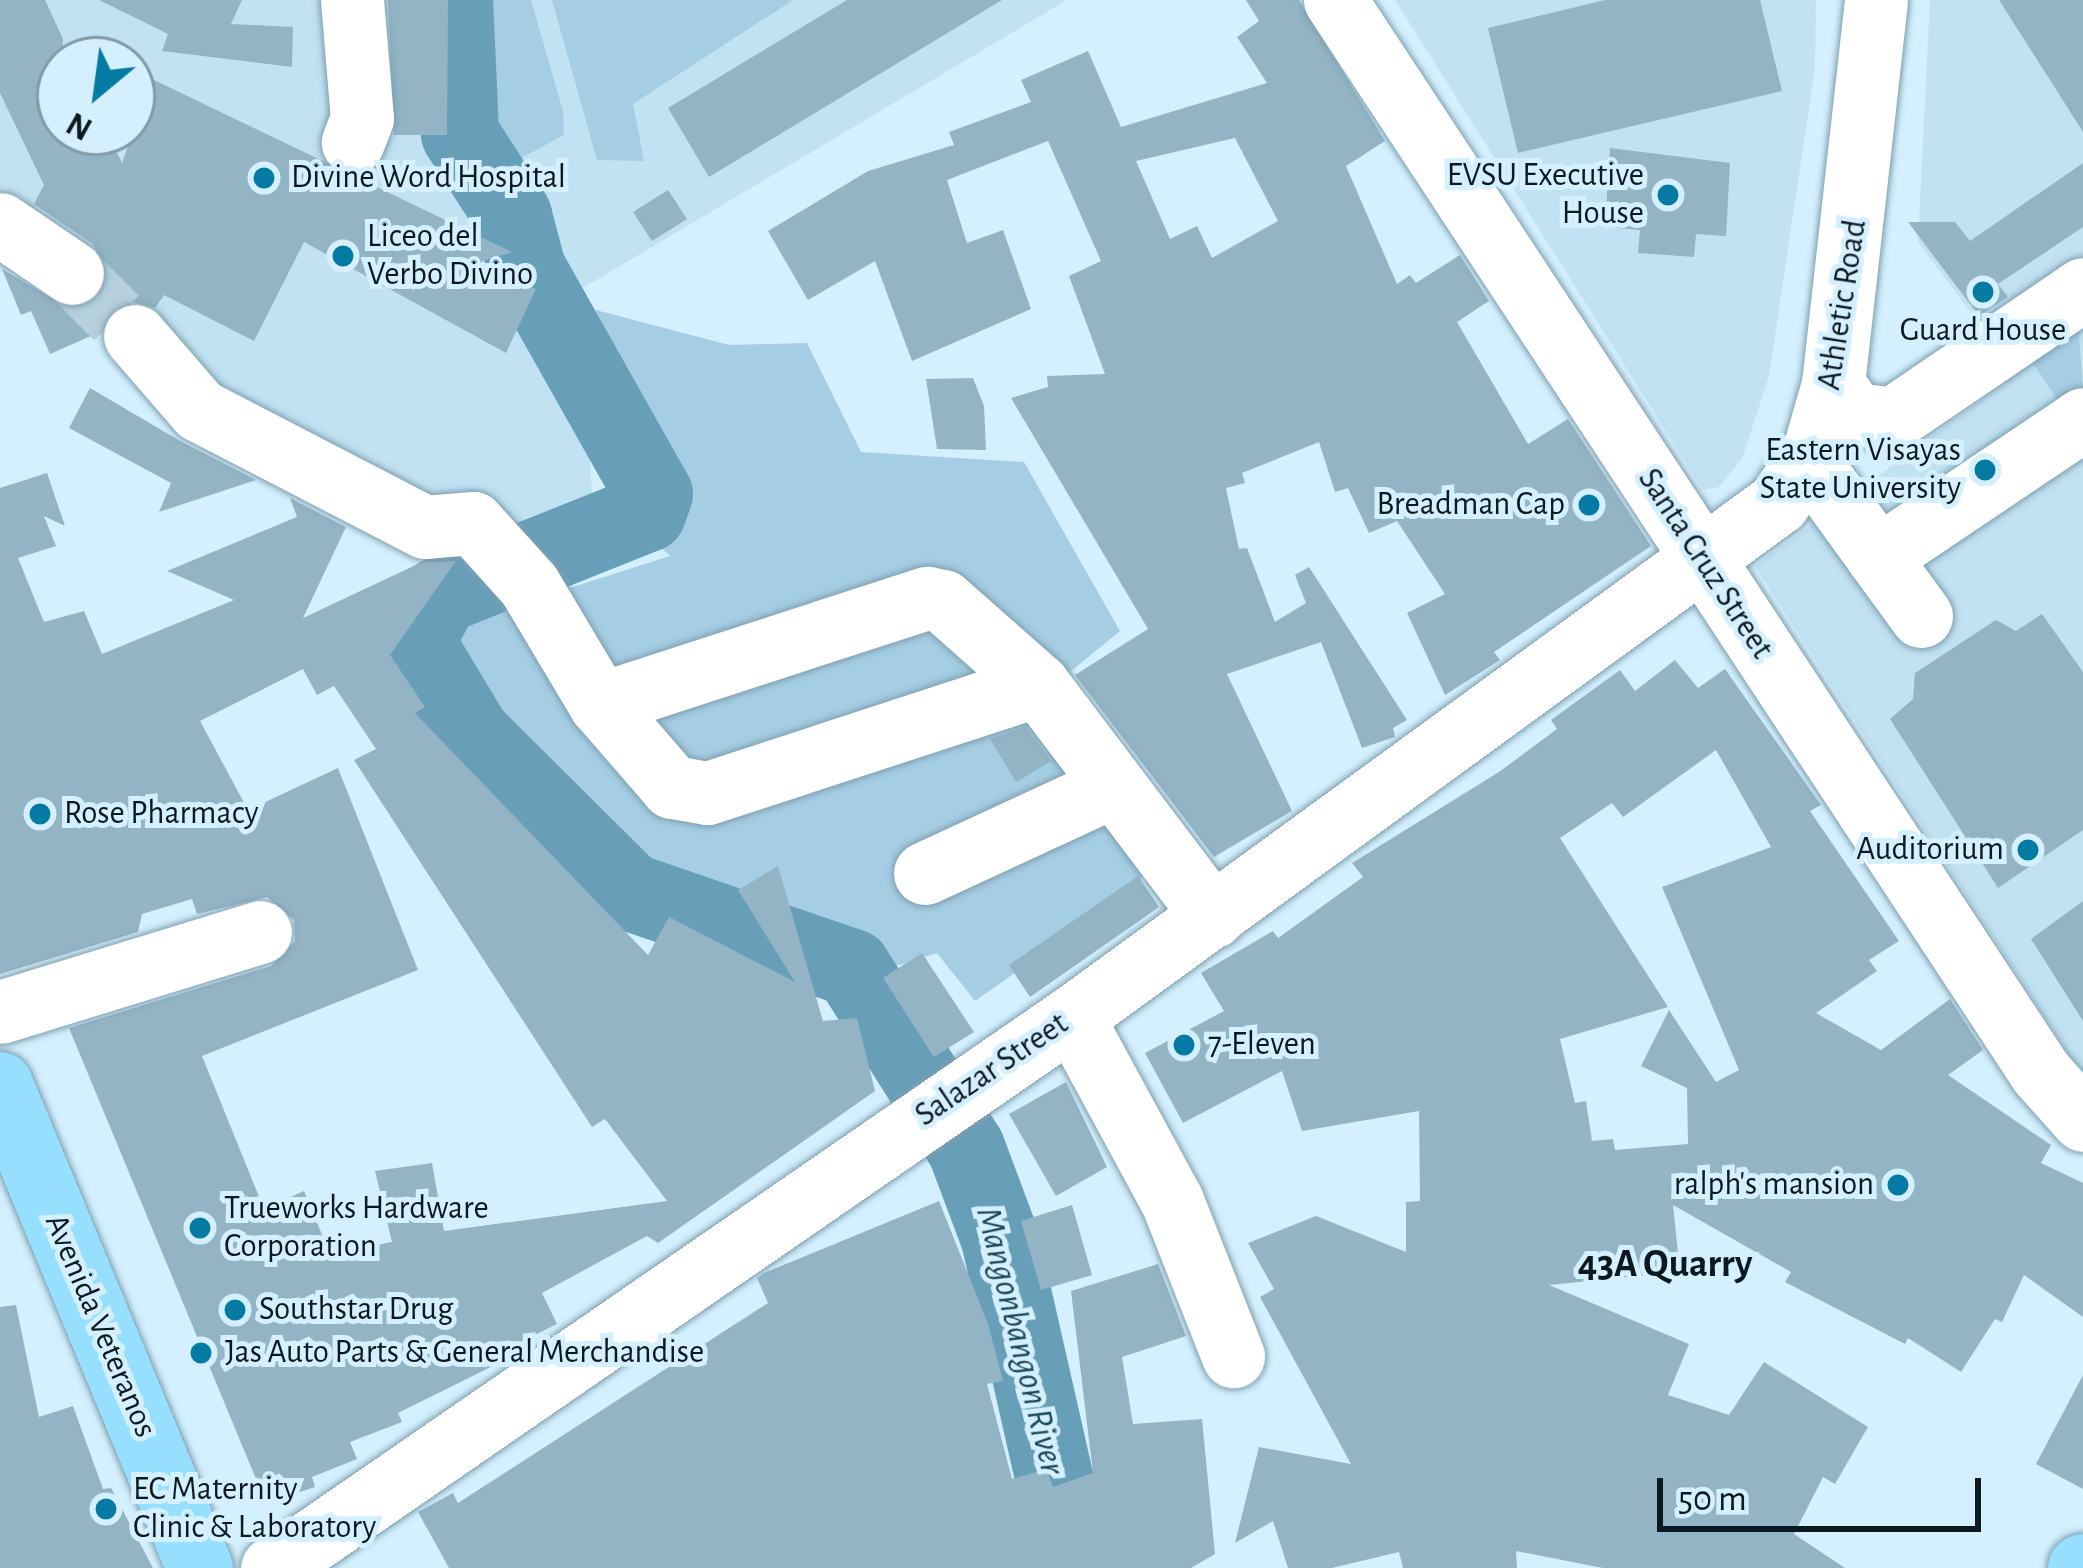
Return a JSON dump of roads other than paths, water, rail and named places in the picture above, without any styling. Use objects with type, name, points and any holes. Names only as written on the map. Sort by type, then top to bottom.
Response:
[{"type":"main road","name":"Avenida Veteranos","points":[[0,1085],[200,1568]]},
{"type":"street","points":[[352,0],[362,118],[353,142]]},
{"type":"street","name":"Santa Cruz Street","points":[[1334,0],[2080,1122]]},
{"type":"street","name":"Athletic Road","points":[[1700,556],[1798,489],[1815,447],[1833,384],[1876,0]]},
{"type":"street","points":[[0,224],[72,273]]},
{"type":"street","points":[[1921,616],[1878,557],[1798,489],[2083,289]]},
{"type":"street","points":[[134,336],[199,410],[425,527],[473,523],[510,565],[600,704],[672,787],[707,793],[1038,685]]},
{"type":"street","points":[[1833,384],[1861,418],[1896,416]]},
{"type":"street","points":[[1878,557],[2083,419]]},
{"type":"street","name":"Salazar Street","points":[[272,1568],[891,1137],[1072,1017],[1700,556]]},
{"type":"street","points":[[600,704],[927,598],[956,610],[1038,685],[1111,788],[1213,916]]},
{"type":"street","points":[[925,873],[1111,788]]},
{"type":"street","points":[[0,1012],[260,932]]},
{"type":"street","points":[[1072,1017],[1172,1202],[1233,1356]]},
{"type":"waterway","name":"Mangonbangon River","points":[[454,0],[460,134],[513,216],[527,269],[654,494],[647,513],[440,596],[420,634],[425,657],[472,735],[630,892],[852,968],[966,1148],[1000,1239],[1075,1568]]},
{"type":"tunnel","points":[[72,273],[135,336]]},
{"type":"place","name":"Divine Word Hospital","points":[[264,178]]},
{"type":"place","name":"EVSU Executive House","points":[[1668,195]]},
{"type":"place","name":"Liceo del Verbo Divino","points":[[343,256]]},
{"type":"place","name":"Guard House","points":[[1983,292]]},
{"type":"place","name":"Eastern Visayas State University","points":[[1985,470]]},
{"type":"place","name":"Breadman Cap","points":[[1589,505]]},
{"type":"place","name":"Rose Pharmacy","points":[[40,814]]},
{"type":"place","name":"Auditorium","points":[[2028,850]]},
{"type":"place","name":"7-Eleven","points":[[1184,1045]]},
{"type":"place","name":"ralph's mansion","points":[[1898,1185]]},
{"type":"place","name":"Trueworks Hardware Corporation","points":[[200,1228]]},
{"type":"place","name":"Southstar Drug","points":[[235,1310]]},
{"type":"place","name":"Jas Auto Parts & General Merchandise","points":[[201,1353]]},
{"type":"place","name":"EC Maternity Clinic & Laboratory","points":[[106,1509]]},
{"type":"district","name":"43A Quarry","points":[[1665,1265]]}]
